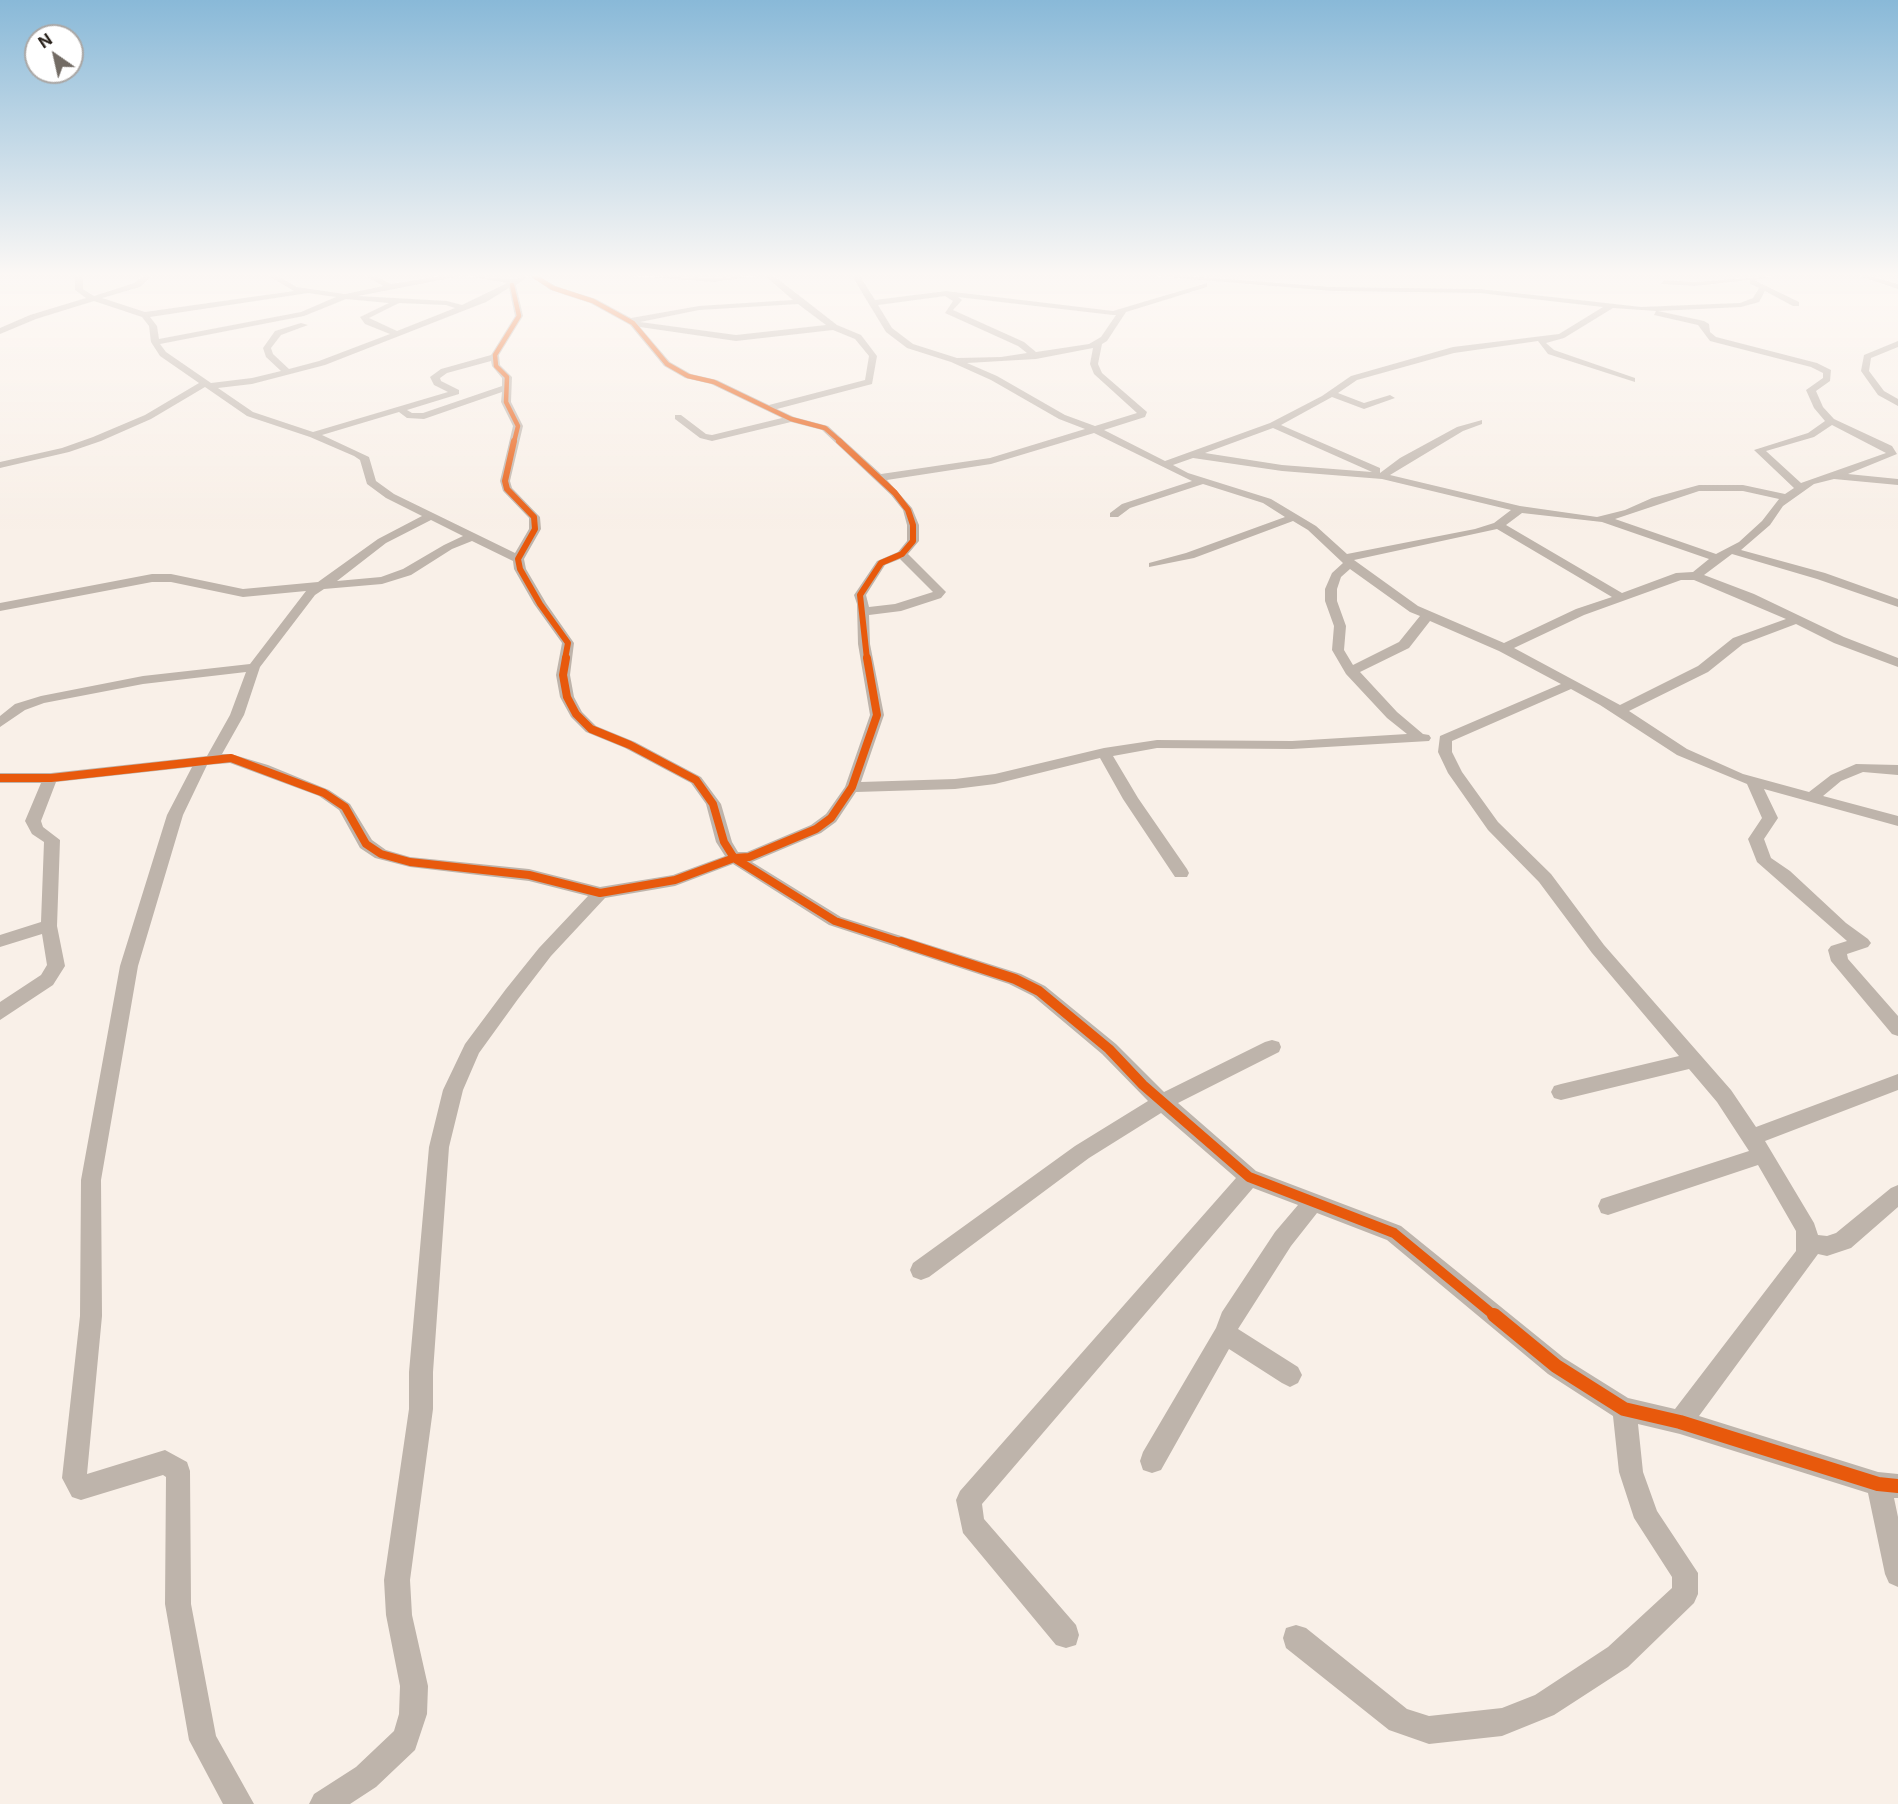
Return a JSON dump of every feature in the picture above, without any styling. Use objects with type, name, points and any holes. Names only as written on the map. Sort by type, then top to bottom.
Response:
[{"type":"street","points":[[172,360],[250,414],[313,435],[358,454],[365,459],[371,482],[390,496],[518,560],[528,585],[568,643],[563,681],[567,697],[576,714],[591,729],[630,745],[696,780],[713,804],[724,842],[734,858],[836,921],[1015,979],[1039,991],[1109,1050],[1143,1085],[1249,1177],[1394,1233],[1556,1366],[1624,1409],[1680,1422],[1888,1485],[1898,1574]]},
{"type":"street","points":[[275,360],[289,373]]},
{"type":"street","points":[[0,465],[65,450],[97,439],[148,417],[208,385],[289,373],[325,360]]},
{"type":"street","points":[[313,435],[456,392],[437,383],[435,377],[444,371],[483,360]]},
{"type":"street","points":[[495,360],[496,366],[507,377],[506,402],[518,426],[505,481],[507,489],[534,517],[535,529],[518,560]]},
{"type":"street","points":[[0,778],[51,778],[231,759],[324,793],[345,807],[366,844],[381,854],[410,862],[529,876],[600,893],[675,880],[734,858],[760,854],[816,829],[831,818],[852,787],[877,716],[864,644],[860,595],[881,563],[902,554],[913,541],[913,525],[908,510],[825,428],[791,419],[714,382],[687,376],[663,360]]},
{"type":"street","points":[[769,408],[869,382],[872,360]]},
{"type":"street","points":[[954,360],[994,378],[1062,417],[1092,428],[1200,482],[1266,501],[1312,528],[1347,560],[1414,609],[1504,648],[1619,711],[1682,752],[1753,781],[1898,821]]},
{"type":"street","points":[[878,478],[991,461],[1092,428],[1142,415],[1142,412],[1098,374],[1095,360]]},
{"type":"street","points":[[1164,465],[1188,454],[1273,425],[1332,394],[1362,375],[1416,360]]},
{"type":"street","points":[[1575,360],[1632,380]]},
{"type":"street","points":[[1696,576],[1717,558],[1733,551],[1800,488],[1810,482],[1834,476],[1892,454],[1888,448],[1830,421],[1819,408],[1811,390],[1827,379],[1828,372],[1814,365],[1795,360]]},
{"type":"street","points":[[1867,360],[1865,371],[1881,393],[1898,403]]},
{"type":"street","points":[[399,408],[410,416],[424,416],[507,387]]},
{"type":"street","points":[[1332,394],[1364,406],[1390,398]]},
{"type":"street","points":[[678,417],[702,436],[712,438],[791,419]]},
{"type":"street","points":[[1800,488],[1759,450],[1811,435],[1830,421]]},
{"type":"street","points":[[1383,475],[1460,429],[1479,422]]},
{"type":"street","points":[[1273,425],[1383,475]]},
{"type":"street","points":[[1188,454],[1282,468],[1383,475],[1520,509],[1605,519],[1717,558]]},
{"type":"street","points":[[1834,476],[1898,482]]},
{"type":"street","points":[[1114,515],[1126,506],[1200,482]]},
{"type":"street","points":[[1605,519],[1656,500],[1699,488],[1743,488],[1787,498]]},
{"type":"street","points":[[1420,738],[1392,715],[1351,671],[1338,650],[1340,626],[1330,601],[1330,589],[1347,560],[1498,525],[1520,509]]},
{"type":"street","points":[[239,1804],[202,1740],[178,1604],[178,1471],[165,1462],[81,1488],[74,1478],[91,1316],[91,1180],[129,966],[165,855],[175,815],[237,715],[254,666],[318,585],[344,571],[360,555],[382,541],[431,516]]},
{"type":"street","points":[[1153,565],[1190,556],[1294,517]]},
{"type":"street","points":[[1498,525],[1621,597]]},
{"type":"street","points":[[0,607],[152,578],[171,578],[243,593],[392,577],[474,537]]},
{"type":"street","points":[[1733,551],[1821,576],[1898,603]]},
{"type":"street","points":[[862,612],[897,608],[937,596],[940,592],[902,554]]},
{"type":"street","points":[[1504,648],[1559,620],[1680,576],[1696,576],[1714,581],[1839,640],[1898,663]]},
{"type":"street","points":[[1351,671],[1404,645],[1428,615]]},
{"type":"street","points":[[1619,711],[1703,669],[1738,641],[1797,619]]},
{"type":"street","points":[[0,723],[20,707],[41,700],[143,680],[254,666]]},
{"type":"street","points":[[852,787],[955,784],[995,779],[1104,752],[1157,744],[1205,742],[1292,745],[1420,738],[1445,739],[1570,685]]},
{"type":"street","points":[[1445,739],[1445,752],[1455,772],[1488,819],[1545,878],[1598,949],[1724,1096],[1752,1137],[1807,1230],[1807,1254],[1680,1422]]},
{"type":"street","points":[[1104,752],[1136,807],[1181,873]]},
{"type":"street","points":[[1812,797],[1836,778],[1861,767],[1898,770]]},
{"type":"street","points":[[0,1014],[10,1003],[47,980],[54,973],[56,966],[49,926],[52,840],[37,830],[33,821],[37,806],[51,778]]},
{"type":"street","points":[[1753,781],[1770,818],[1756,839],[1759,851],[1766,862],[1784,875],[1840,927],[1862,943],[1837,950],[1840,961],[1898,1029]]},
{"type":"street","points":[[324,1804],[366,1777],[405,1740],[413,1714],[414,1686],[399,1615],[397,1580],[421,1409],[421,1372],[439,1147],[453,1090],[472,1048],[512,994],[545,952],[600,893]]},
{"type":"street","points":[[0,941],[49,926]]},
{"type":"street","points":[[921,1270],[1082,1152],[1164,1101],[1272,1047]]},
{"type":"street","points":[[1561,1092],[1694,1060]]},
{"type":"street","points":[[1752,1137],[1898,1082]]},
{"type":"street","points":[[1608,1206],[1763,1155]]},
{"type":"street","points":[[1066,1635],[972,1524],[969,1500],[1249,1177]]},
{"type":"street","points":[[1807,1243],[1827,1246],[1843,1241],[1898,1194]]},
{"type":"street","points":[[1152,1461],[1225,1334],[1230,1320],[1283,1239],[1313,1202]]},
{"type":"street","points":[[1225,1334],[1290,1376]]},
{"type":"street","points":[[1296,1638],[1399,1720],[1429,1730],[1502,1722],[1544,1705],[1618,1657],[1684,1594],[1685,1573],[1647,1518],[1631,1472],[1624,1409]]},
{"type":"cycle path","points":[[495,360],[496,366],[507,377],[506,402],[518,426],[505,481],[507,489],[534,517],[535,529],[518,559],[520,569],[540,604],[568,643],[563,675],[567,697],[576,714],[591,729],[630,745],[696,780],[713,804],[724,842],[734,858],[835,921],[1015,979],[1039,991],[1109,1049],[1143,1085],[1249,1177],[1394,1233],[1556,1366],[1624,1409],[1680,1422],[1878,1484],[1898,1486]]},
{"type":"cycle path","points":[[0,778],[51,778],[231,758],[263,768],[324,793],[345,807],[366,844],[381,854],[410,862],[529,875],[600,893],[675,880],[734,858],[749,857],[816,829],[831,818],[852,787],[877,715],[864,644],[863,604],[860,595],[881,563],[902,554],[913,541],[913,525],[908,510],[895,493],[825,428],[791,419],[714,382],[688,376],[664,360]]}]
